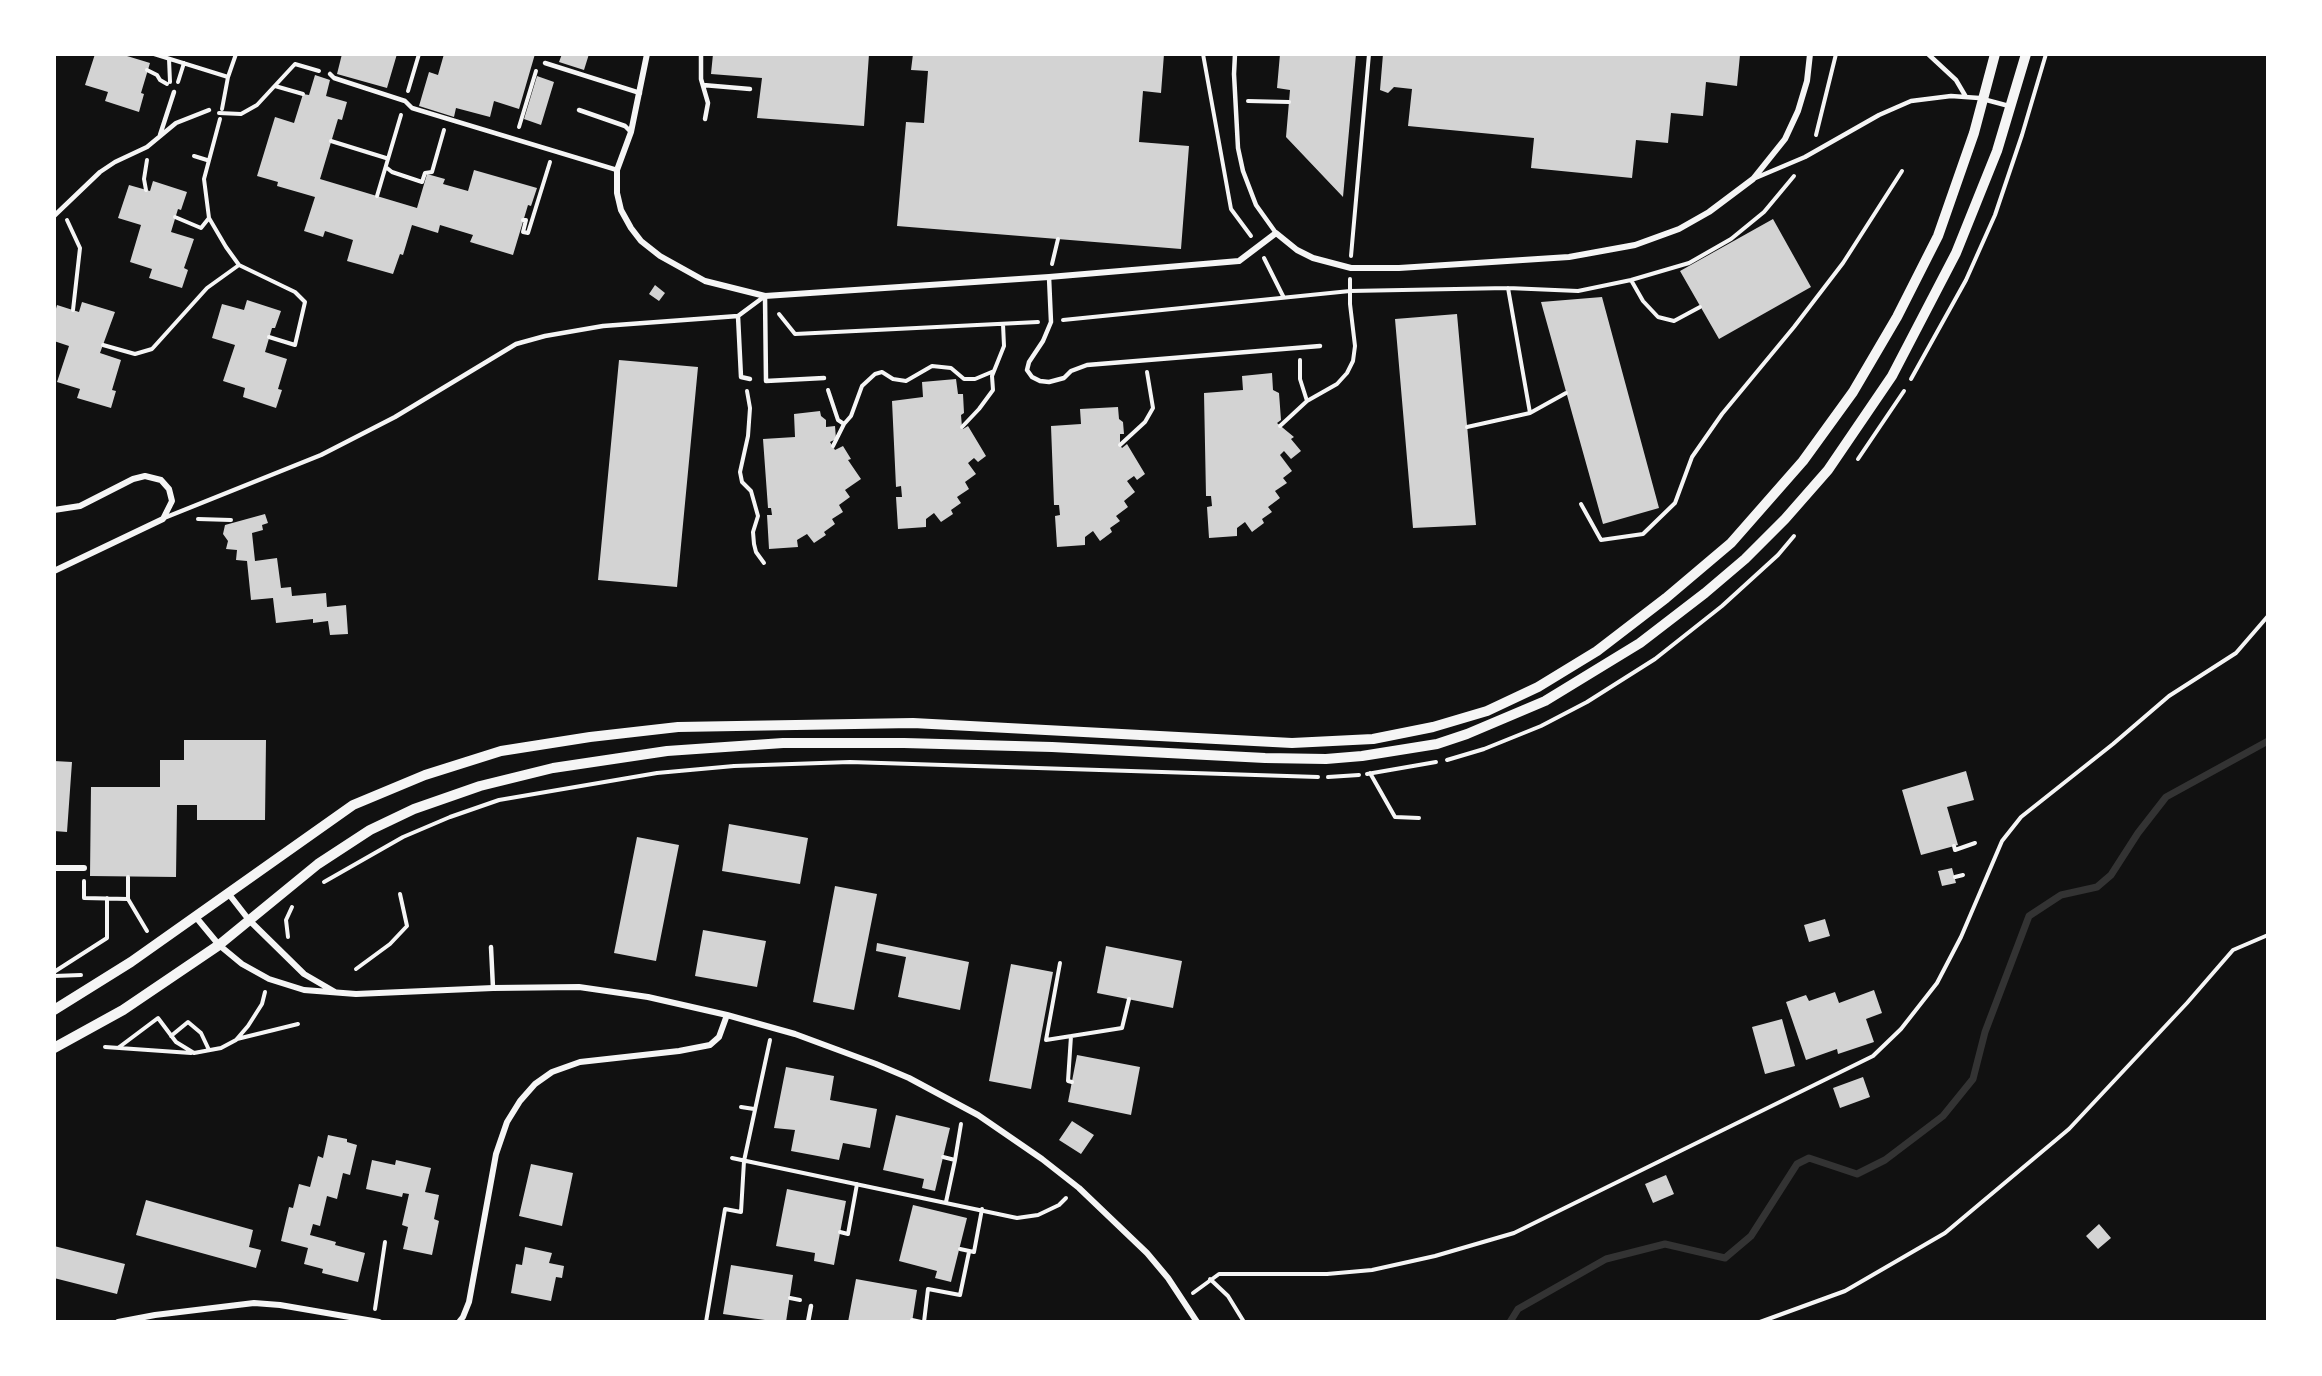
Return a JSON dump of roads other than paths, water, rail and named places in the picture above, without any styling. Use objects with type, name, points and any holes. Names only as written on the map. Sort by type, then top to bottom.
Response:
[{"type":"street","points":[[647,54],[631,132],[617,170],[617,193],[621,210],[641,241],[660,256],[705,281],[765,296],[1049,277],[1239,261],[1276,233],[1297,250],[1313,258],[1351,268],[1410,267],[1569,257],[1635,245],[1679,229],[1709,213],[1754,179],[1785,139],[1798,111],[1807,81],[1810,54]]},
{"type":"street","points":[[54,1010],[131,962],[353,805],[425,775],[501,751],[590,737],[678,727],[913,723],[1292,743],[1373,739],[1433,727],[1487,711],[1538,687],[1597,651],[1666,598],[1731,543],[1803,461],[1853,392],[1897,317],[1938,236],[1983,99],[1995,54]]},
{"type":"street","points":[[54,1048],[123,1010],[219,945],[318,864],[370,830],[414,809],[480,786],[595,761],[724,746],[847,743],[1052,747],[1326,759],[1362,756],[1437,744],[1476,731],[1545,701],[1640,643],[1706,593],[1777,527],[1827,470],[1892,376],[1956,254],[1998,151],[2026,54]]},
{"type":"street","points":[[54,510],[80,506],[133,479],[153,477],[161,480],[169,489],[172,501],[163,519],[54,571]]},
{"type":"street","points":[[54,868],[84,868]]},
{"type":"street","points":[[228,893],[249,921],[304,974],[338,993]]},
{"type":"street","points":[[195,916],[219,945],[242,964],[269,979],[304,990],[338,993],[579,987],[648,997],[727,1015],[795,1034],[876,1064],[978,1115],[1042,1159],[1079,1188],[1147,1253],[1184,1300],[1197,1322]]},
{"type":"street","points":[[459,1322],[464,1317],[469,1302],[496,1154],[507,1122],[520,1101],[535,1084],[552,1072],[580,1062],[679,1051],[710,1045],[719,1037],[727,1015]]},
{"type":"street","points":[[118,1322],[155,1315],[254,1303],[280,1305],[377,1322]]},
{"type":"lane","points":[[701,54],[701,79],[708,103],[705,119]]},
{"type":"lane","points":[[1235,54],[1234,74],[1239,148],[1243,171],[1256,205],[1276,233]]},
{"type":"lane","points":[[1928,54],[1956,80],[1966,97]]},
{"type":"lane","points":[[545,63],[640,93]]},
{"type":"lane","points":[[330,74],[334,78],[405,101],[412,108],[617,170]]},
{"type":"lane","points":[[704,85],[750,89]]},
{"type":"lane","points":[[159,137],[174,92]]},
{"type":"lane","points":[[1754,179],[1805,157],[1879,115],[1911,101],[1951,96],[1983,99],[2012,106]]},
{"type":"lane","points":[[54,216],[100,172],[147,147],[176,123],[209,110]]},
{"type":"lane","points":[[579,110],[626,126],[631,132]]},
{"type":"lane","points":[[1049,277],[1051,322],[1044,341],[1029,362],[1028,370],[1032,377],[1040,381],[1049,382],[1064,378],[1071,371],[1087,365],[1320,346]]},
{"type":"lane","points":[[163,519],[321,455],[395,417],[516,344],[545,336],[603,326],[738,316],[765,296]]},
{"type":"lane","points":[[765,296],[766,381],[824,378]]},
{"type":"lane","points":[[738,316],[741,377],[750,379]]},
{"type":"lane","points":[[491,947],[492,988]]},
{"type":"lane","points":[[808,1322],[812,1306]]},
{"type":"waterway","points":[[1510,1322],[1518,1309],[1606,1259],[1665,1244],[1725,1258],[1751,1236],[1797,1164],[1809,1158],[1857,1174],[1885,1160],[1943,1116],[1973,1079],[1985,1032],[2029,916],[2061,895],[2097,887],[2111,875],[2138,833],[2166,797],[2268,741]]}]
